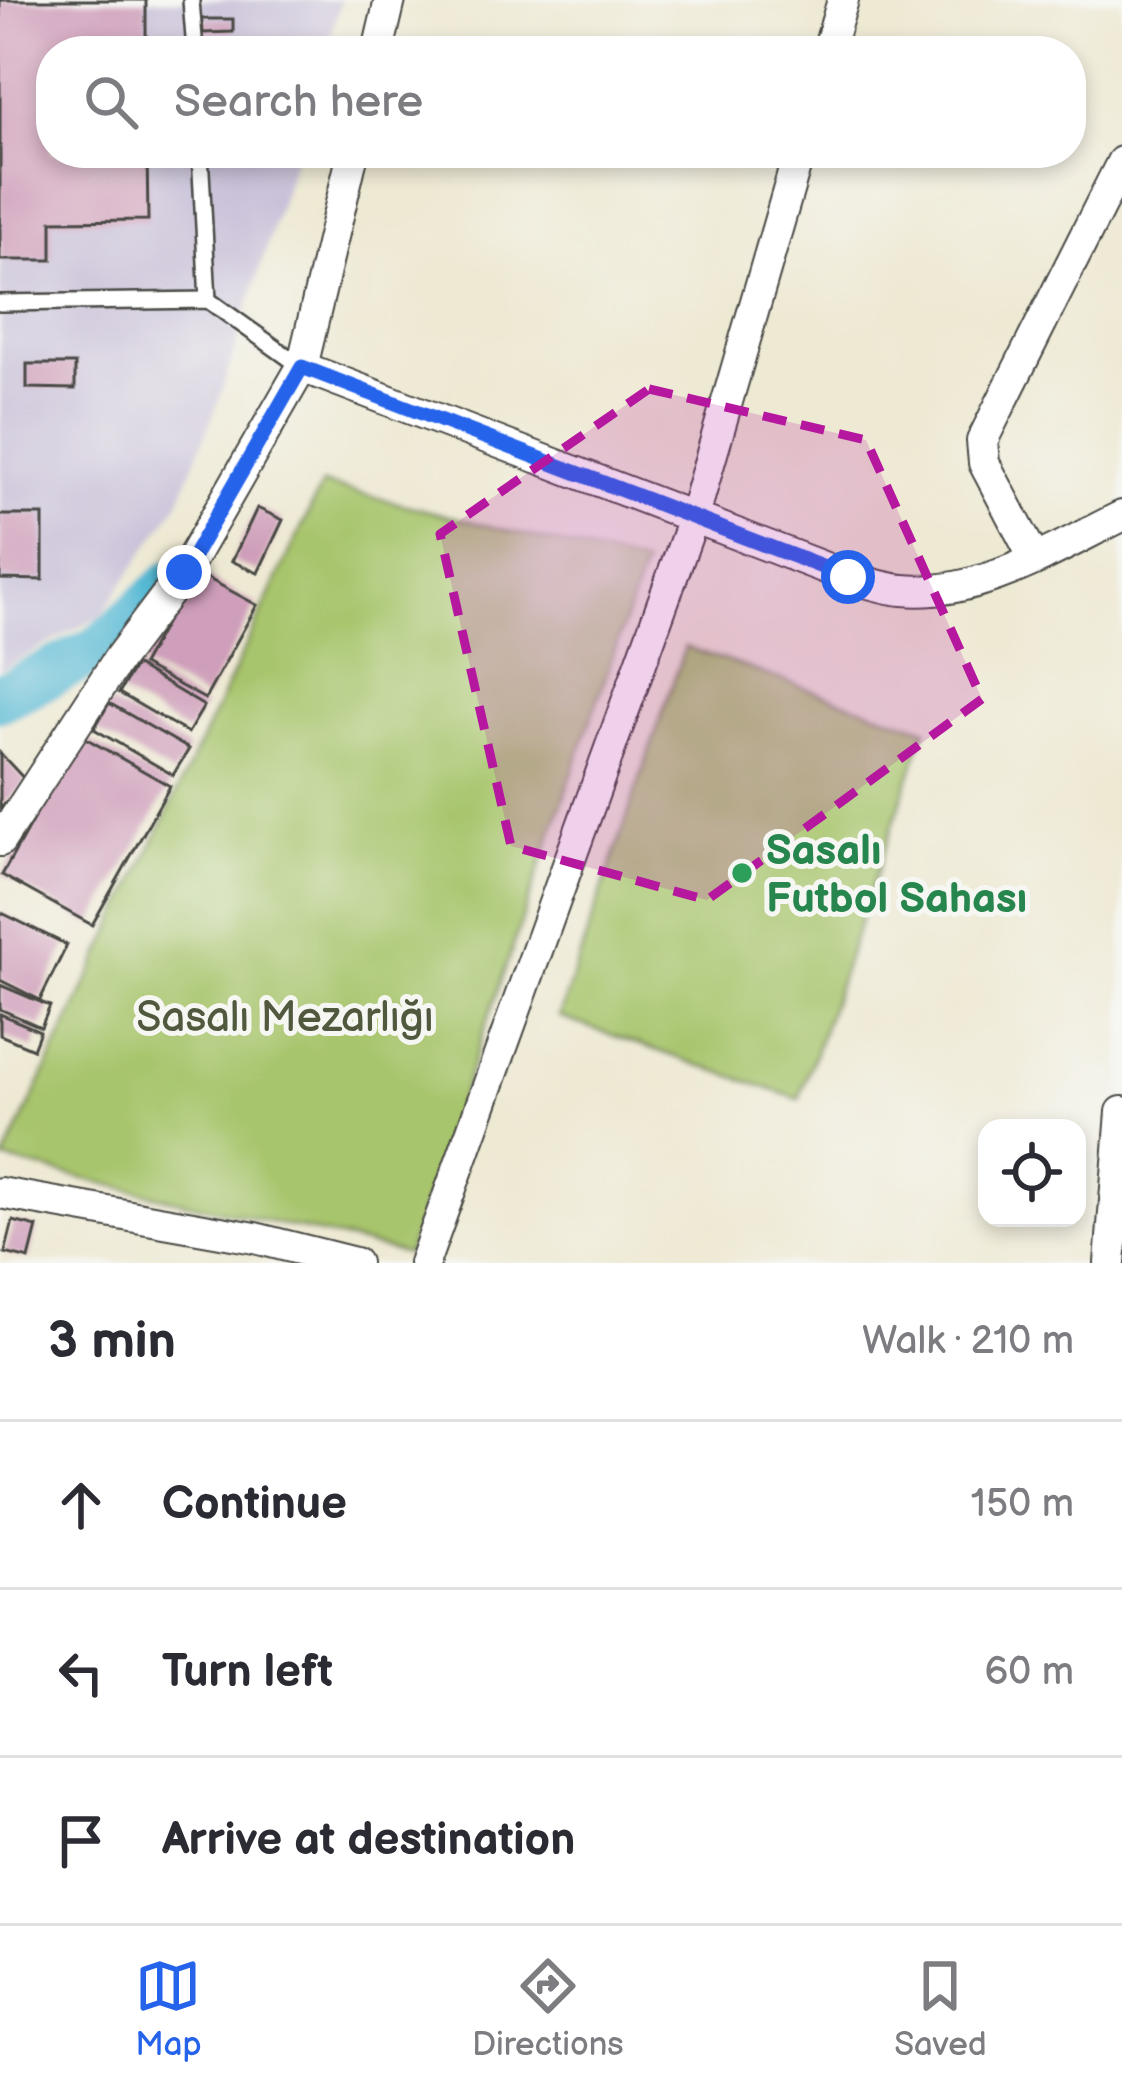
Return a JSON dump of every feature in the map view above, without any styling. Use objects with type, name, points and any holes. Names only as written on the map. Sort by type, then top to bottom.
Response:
[{"type":"street","points":[[382,36],[390,0]]},
{"type":"street","points":[[832,36],[843,0]]},
{"type":"street","points":[[1034,558],[984,463],[982,441],[1122,162]]},
{"type":"street","points":[[0,841],[119,658],[184,572],[302,367],[349,168]]},
{"type":"street","points":[[424,1263],[693,520],[795,168]]},
{"type":"street","points":[[302,367],[693,520],[848,577],[903,591],[971,582],[1122,516]]},
{"type":"street","points":[[1110,1263],[1122,1112]]},
{"type":"street","points":[[1,1198],[255,1238],[355,1263]]},
{"type":"lane","points":[[191,0],[193,36]]},
{"type":"lane","points":[[201,168],[208,300]]},
{"type":"lane","points":[[0,303],[208,300],[302,367]]},
{"type":"highlighted area","points":[[649,389],[866,440],[982,699],[707,900],[511,846],[440,534]]},
{"type":"shaded area","points":[[0,0],[341,0],[330,36],[36,36],[36,168],[291,168],[219,400],[179,502],[101,615],[0,670]]},
{"type":"green space","name":"Sasalı Mezarlığı","points":[[322,484],[644,565],[407,1254],[4,1160]]},
{"type":"green space","name":"Sasalı Futbol Sahası","points":[[685,647],[926,729],[799,1099],[559,1017]]},
{"type":"building","points":[[0,0],[146,0],[146,36],[36,36],[36,168],[147,168],[148,220],[52,221],[52,260],[0,260]]},
{"type":"building","points":[[202,19],[233,19],[233,32],[203,33]]},
{"type":"building","points":[[27,364],[75,364],[75,389],[27,388]]},
{"type":"building","points":[[257,508],[283,520],[258,573],[232,561]]},
{"type":"building","points":[[0,515],[43,515],[43,580],[0,579]]},
{"type":"building","points":[[194,571],[257,605],[205,699],[142,665]]},
{"type":"building","points":[[135,665],[204,706],[188,733],[119,693]]},
{"type":"building","points":[[109,703],[189,749],[173,775],[94,729]]},
{"type":"building","points":[[80,735],[170,786],[92,925],[2,875]]},
{"type":"building","points":[[0,753],[27,782],[0,808]]},
{"type":"building","points":[[0,912],[67,945],[40,1000],[0,980]]},
{"type":"building","points":[[0,985],[50,1006],[41,1027],[0,1009]]},
{"type":"building","points":[[0,1014],[40,1031],[33,1049],[0,1035]]},
{"type":"building","points":[[13,1221],[37,1227],[29,1259],[5,1253]]},
{"type":"waterway","points":[[0,698],[101,648],[172,584]]},
{"type":"place","name":"Sasalı Futbol Sahası","points":[[742,873]]},
{"type":"route","points":[[184,572],[302,367],[848,577]]}]
